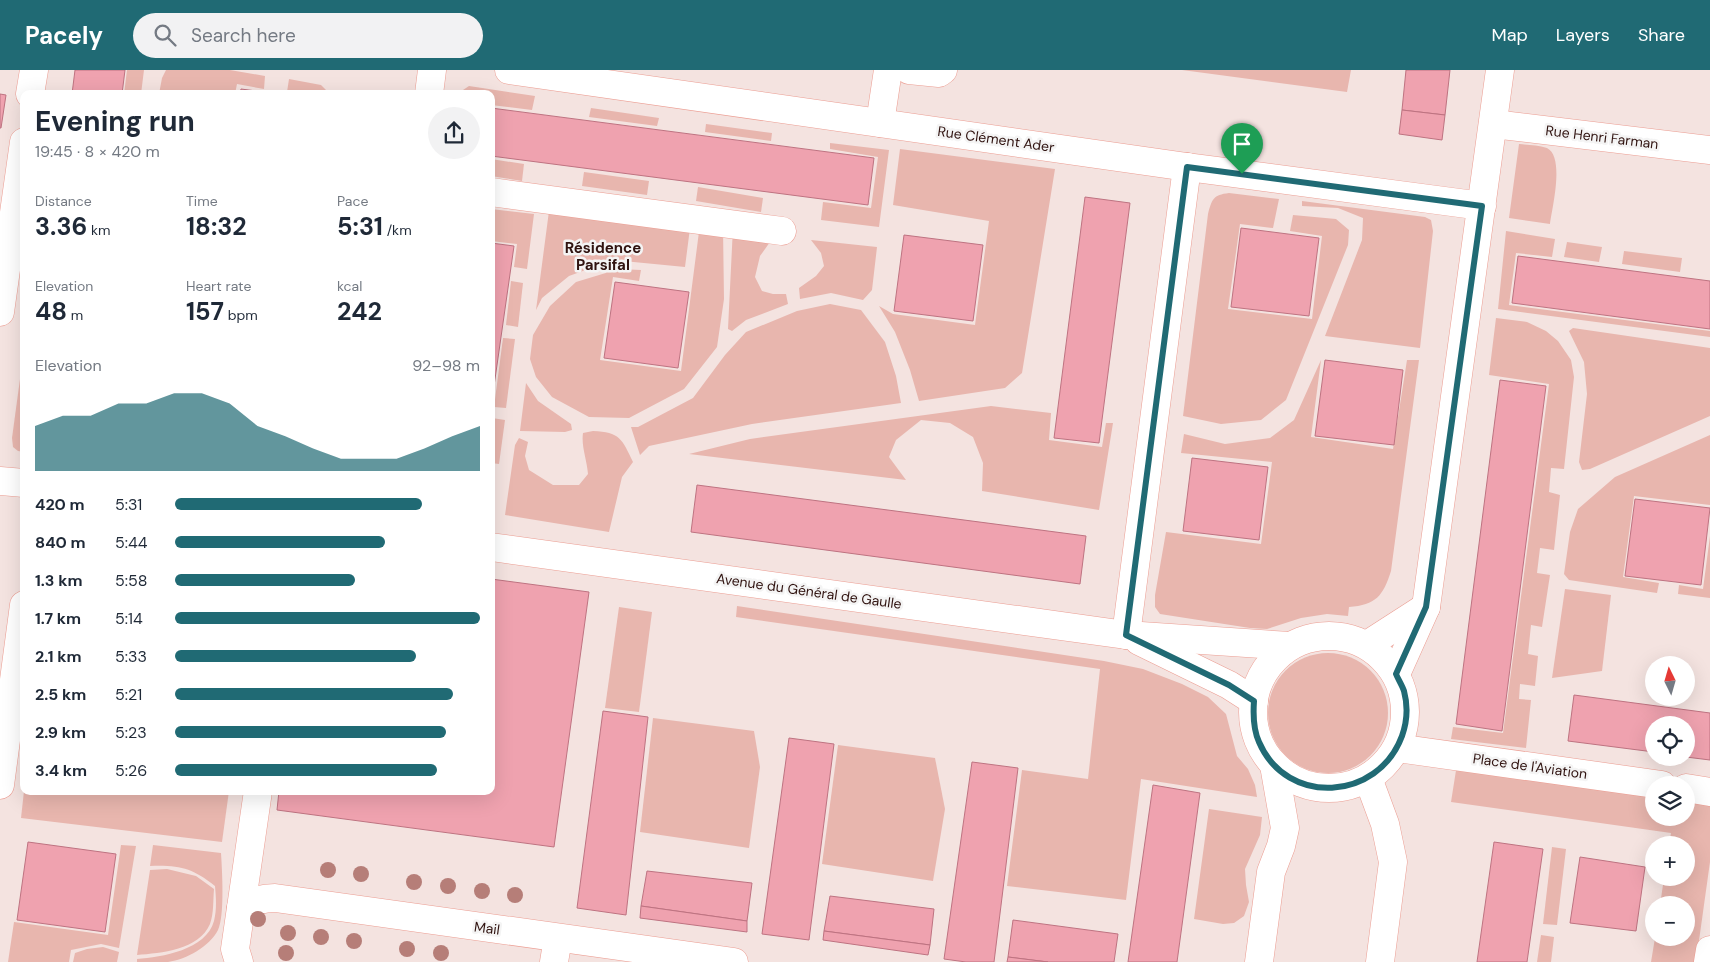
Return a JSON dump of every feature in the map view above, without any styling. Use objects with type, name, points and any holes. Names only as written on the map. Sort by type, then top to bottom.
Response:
[{"type":"street","points":[[31,90],[34,70]]},
{"type":"street","points":[[430,90],[432,70]]},
{"type":"street","name":"Rue Clément Ader","points":[[509,70],[1187,167],[1482,206]]},
{"type":"street","points":[[880,123],[888,70]]},
{"type":"street","points":[[909,70],[939,73],[943,70]]},
{"type":"street","points":[[1396,674],[1426,607],[1500,70]]},
{"type":"street","name":"Rue Henri Farman","points":[[1493,124],[1710,150]]},
{"type":"street","points":[[1126,635],[1187,167]]},
{"type":"street","points":[[0,312],[20,170]]},
{"type":"street","points":[[495,193],[782,231]]},
{"type":"street","points":[[0,481],[20,483]]},
{"type":"street","name":"Avenue du Général de Gaulle","points":[[495,548],[1126,635],[1290,646]]},
{"type":"street","points":[[1368,646],[1426,607]]},
{"type":"street","points":[[0,784],[20,635]]},
{"type":"street","name":"Avenue du Général de Gaulle","points":[[1126,635],[1229,685],[1254,701]]},
{"type":"street","points":[[1329,636],[1352,639],[1368,646],[1384,657],[1396,674],[1404,691],[1406,711],[1404,730],[1397,748],[1385,765],[1368,778],[1349,786],[1329,789],[1309,786],[1290,778],[1274,765],[1259,742],[1253,714],[1254,701],[1258,684],[1266,669],[1277,656],[1290,646],[1305,639],[1329,636]]},
{"type":"street","name":"Place de l'Aviation","points":[[1397,748],[1645,783]]},
{"type":"street","points":[[1259,962],[1272,872],[1281,846],[1284,828],[1274,765]]},
{"type":"street","points":[[1368,778],[1384,824],[1393,862],[1380,962]]},
{"type":"street","points":[[1695,790],[1710,792]]},
{"type":"street","points":[[240,962],[236,949],[257,795]]},
{"type":"street","name":"Mail","points":[[242,908],[263,898],[275,898],[556,950],[734,962]]},
{"type":"street","points":[[1708,962],[1710,950]]},
{"type":"shaded area","points":[[127,70],[144,70],[142,90],[124,90]]},
{"type":"shaded area","points":[[166,70],[230,70],[265,76],[264,89],[237,84],[236,90],[160,90]]},
{"type":"shaded area","points":[[1182,70],[1351,70],[1347,92]]},
{"type":"shaded area","points":[[289,79],[321,85],[326,90],[287,90]]},
{"type":"shaded area","points":[[469,86],[535,96],[532,110],[495,105],[495,90],[463,90]]},
{"type":"shaded area","points":[[591,108],[659,118],[657,126],[589,117]]},
{"type":"shaded area","points":[[706,124],[772,133],[771,141],[705,132]]},
{"type":"shaded area","points":[[830,143],[889,150],[879,227],[821,220],[823,202],[871,208],[878,157],[830,149]]},
{"type":"shaded area","points":[[1519,144],[1544,147],[1552,153],[1555,161],[1556,183],[1550,224],[1509,218]]},
{"type":"shaded area","points":[[900,149],[1055,169],[1022,373],[1005,388],[919,401],[910,370],[895,332],[879,306],[893,314],[975,325],[989,221],[893,205]]},
{"type":"shaded area","points":[[495,160],[524,164],[522,181],[495,177]]},
{"type":"shaded area","points":[[584,172],[649,181],[647,195],[582,186]]},
{"type":"shaded area","points":[[698,187],[763,198],[761,212],[696,201]]},
{"type":"shaded area","points":[[1229,193],[1279,199],[1273,228],[1240,224],[1228,309],[1312,319],[1322,236],[1290,231],[1293,215],[1336,219],[1349,230],[1348,245],[1286,400],[1261,420],[1221,424],[1183,416],[1208,214],[1216,197]]},
{"type":"shaded area","points":[[1302,201],[1425,217],[1431,220],[1433,231],[1420,348],[1325,336],[1362,240],[1363,218],[1338,208],[1302,206]]},
{"type":"shaded area","points":[[495,209],[534,214],[527,269],[514,267],[517,244],[495,241]]},
{"type":"shaded area","points":[[549,211],[690,228],[685,267],[613,260],[569,276],[542,298],[536,310]]},
{"type":"shaded area","points":[[700,224],[723,228],[724,299],[717,347],[684,389],[629,418],[589,417],[552,397],[536,377],[530,359],[533,335],[550,306],[576,282],[619,269],[641,270],[639,281],[613,277],[600,360],[681,371]]},
{"type":"shaded area","points":[[733,227],[770,242],[760,256],[755,277],[762,291],[773,294],[786,294],[788,304],[746,320],[732,331],[728,329]]},
{"type":"shaded area","points":[[1506,231],[1555,239],[1552,257],[1516,253],[1509,305],[1710,331],[1710,337],[1498,309]]},
{"type":"shaded area","points":[[811,240],[877,247],[872,290],[863,300],[831,293],[800,299],[799,288],[816,276],[824,266],[821,253]]},
{"type":"shaded area","points":[[1567,242],[1602,247],[1599,262],[1564,257]]},
{"type":"shaded area","points":[[1624,251],[1682,258],[1680,272],[1622,264]]},
{"type":"shaded area","points":[[511,281],[523,283],[518,327],[506,325]]},
{"type":"shaded area","points":[[830,304],[861,310],[885,342],[896,376],[901,403],[752,424],[649,446],[640,455],[631,427],[638,427],[693,398],[725,355],[746,332],[797,311]]},
{"type":"shaded area","points":[[1496,318],[1527,322],[1546,331],[1558,341],[1571,360],[1574,377],[1564,469],[1551,468],[1549,492],[1560,495],[1554,550],[1540,548],[1537,573],[1550,575],[1542,627],[1531,625],[1528,654],[1538,656],[1535,686],[1520,684],[1519,699],[1531,700],[1526,748],[1451,739],[1453,727],[1503,733],[1549,384],[1489,375]]},
{"type":"shaded area","points":[[1573,328],[1710,348],[1710,416],[1590,469],[1582,470],[1579,462],[1587,394],[1584,362],[1569,331]]},
{"type":"shaded area","points":[[503,338],[515,339],[506,408],[495,407]]},
{"type":"shaded area","points":[[1321,360],[1311,437],[1393,449],[1407,360],[1419,360],[1391,571],[1385,587],[1377,598],[1372,601],[1349,607],[1348,616],[1327,614],[1301,618],[1267,629],[1160,614],[1155,607],[1155,595],[1166,532],[1261,544],[1272,462],[1181,453],[1184,434],[1225,444],[1270,438],[1294,420]]},
{"type":"shaded area","points":[[20,379],[20,451],[13,447],[12,438]]},
{"type":"shaded area","points":[[526,383],[538,401],[571,424],[572,430],[565,432],[520,431]]},
{"type":"shaded area","points":[[991,406],[1051,413],[1049,440],[1102,447],[1106,423],[1113,423],[1099,510],[982,491],[983,463],[973,437],[950,423],[921,420],[896,440],[889,457],[906,480],[689,454],[750,439]]},
{"type":"shaded area","points":[[495,418],[505,420],[499,464],[495,464]]},
{"type":"shaded area","points":[[593,431],[609,433],[619,438],[633,462],[622,477],[609,532],[505,515],[515,445],[519,438],[528,442],[525,456],[529,470],[553,485],[579,485],[588,474],[583,433]]},
{"type":"shaded area","points":[[1710,435],[1710,505],[1634,496],[1623,577],[1659,583],[1657,593],[1569,580],[1564,574],[1570,532],[1578,509],[1615,477]]},
{"type":"shaded area","points":[[1710,536],[1710,598],[1678,594],[1679,585],[1703,589]]},
{"type":"shaded area","points":[[1565,589],[1611,595],[1602,671],[1552,678]]},
{"type":"shaded area","points":[[737,606],[1104,661],[1143,669],[1182,684],[1208,697],[1226,714],[1237,756],[1248,769],[1255,785],[1257,797],[1141,779],[1126,900],[1007,886],[1022,770],[1088,779],[1100,669],[736,617]]},
{"type":"shaded area","points":[[619,607],[652,612],[639,712],[605,708]]},
{"type":"shaded area","points":[[1328,653],[1351,657],[1371,670],[1384,690],[1388,713],[1384,736],[1371,756],[1351,769],[1328,773],[1305,769],[1285,756],[1272,736],[1268,713],[1272,690],[1285,670],[1305,657]]},
{"type":"shaded area","points":[[653,718],[754,731],[760,767],[749,848],[640,832]]},
{"type":"shaded area","points":[[838,745],[935,758],[945,809],[933,881],[822,864]]},
{"type":"shaded area","points":[[1457,764],[1645,791],[1645,826],[1695,826],[1695,798],[1710,800],[1710,862],[1696,962],[1651,962],[1654,946],[1695,946],[1695,896],[1661,896],[1663,886],[1695,886],[1695,836],[1670,836],[1671,833],[1451,802]]},
{"type":"shaded area","points":[[24,795],[228,795],[222,842],[21,818]]},
{"type":"shaded area","points":[[1209,809],[1262,817],[1260,835],[1245,869],[1249,902],[1244,916],[1234,923],[1223,924],[1194,919]]},
{"type":"shaded area","points":[[121,845],[136,846],[119,948],[101,944],[71,950],[69,962],[8,962],[14,922],[108,935]]},
{"type":"shaded area","points":[[153,845],[221,853],[222,914],[218,930],[214,936],[203,947],[190,955],[168,962],[137,962],[137,959],[170,954],[193,945],[209,931],[216,912],[215,886],[192,871],[170,866],[150,866]]},
{"type":"shaded area","points":[[1552,847],[1566,849],[1557,925],[1543,924]]},
{"type":"shaded area","points":[[167,869],[196,876],[214,889],[213,911],[210,924],[205,933],[188,945],[168,951],[137,955],[150,870]]},
{"type":"shaded area","points":[[1541,935],[1554,937],[1551,962],[1537,962]]},
{"type":"shaded area","points":[[103,947],[119,952],[117,962],[73,962],[75,953]]},
{"type":"building","points":[[75,70],[125,70],[122,90],[72,90]]},
{"type":"building","points":[[1406,70],[1450,70],[1445,115],[1402,110]]},
{"type":"building","points":[[0,94],[6,95],[1,128],[0,128]]},
{"type":"building","points":[[495,109],[874,158],[868,205],[495,157]]},
{"type":"building","points":[[1402,110],[1445,115],[1442,140],[1399,134]]},
{"type":"building","points":[[1085,197],[1130,203],[1099,443],[1054,438]]},
{"type":"building","points":[[1241,228],[1319,238],[1309,316],[1231,307]]},
{"type":"building","points":[[904,235],[983,245],[973,321],[894,311]]},
{"type":"building","points":[[495,244],[514,246],[495,379]]},
{"type":"building","points":[[1518,256],[1710,281],[1710,329],[1512,303]]},
{"type":"building","points":[[615,282],[689,292],[678,368],[604,358]]},
{"type":"building","points":[[1325,360],[1403,370],[1394,445],[1315,436]]},
{"type":"building","points":[[1500,380],[1546,386],[1502,731],[1456,724]]},
{"type":"building","points":[[1192,458],[1268,467],[1259,540],[1183,531]]},
{"type":"building","points":[[697,485],[1086,536],[1080,584],[691,532]]},
{"type":"building","points":[[1635,499],[1710,508],[1701,585],[1625,576]]},
{"type":"building","points":[[495,580],[589,592],[554,847],[277,810],[279,795],[495,795]]},
{"type":"building","points":[[1574,695],[1645,704],[1645,706],[1710,713],[1710,760],[1695,758],[1695,716],[1645,716],[1645,751],[1568,741]]},
{"type":"building","points":[[603,711],[648,717],[626,915],[577,908]]},
{"type":"building","points":[[789,738],[834,744],[809,940],[762,934]]},
{"type":"building","points":[[972,762],[1018,768],[994,962],[966,962],[944,959]]},
{"type":"building","points":[[1153,785],[1200,793],[1177,962],[1128,962]]},
{"type":"building","points":[[28,842],[116,854],[105,932],[17,920]]},
{"type":"building","points":[[1494,842],[1543,849],[1527,962],[1477,962]]},
{"type":"building","points":[[1580,857],[1645,867],[1636,931],[1570,923]]},
{"type":"building","points":[[647,871],[752,883],[747,921],[641,906]]},
{"type":"building","points":[[830,896],[934,909],[930,945],[824,931]]},
{"type":"building","points":[[641,906],[747,921],[747,932],[640,918]]},
{"type":"building","points":[[1013,920],[1118,934],[1114,962],[1048,962],[1008,957]]},
{"type":"building","points":[[824,931],[930,945],[928,955],[823,940]]},
{"type":"building","points":[[1008,957],[1048,962],[1007,962]]},
{"type":"district","name":"Résidence Parsifal","points":[[603,256]]},
{"type":"route","points":[[1187,167],[1242,174],[1456,201],[1482,206],[1426,607],[1396,674],[1404,691],[1406,711],[1404,730],[1397,748],[1385,765],[1368,778],[1349,786],[1329,789],[1309,786],[1290,778],[1274,765],[1265,754],[1259,742],[1254,728],[1254,701],[1229,685],[1126,635],[1187,167]]}]
